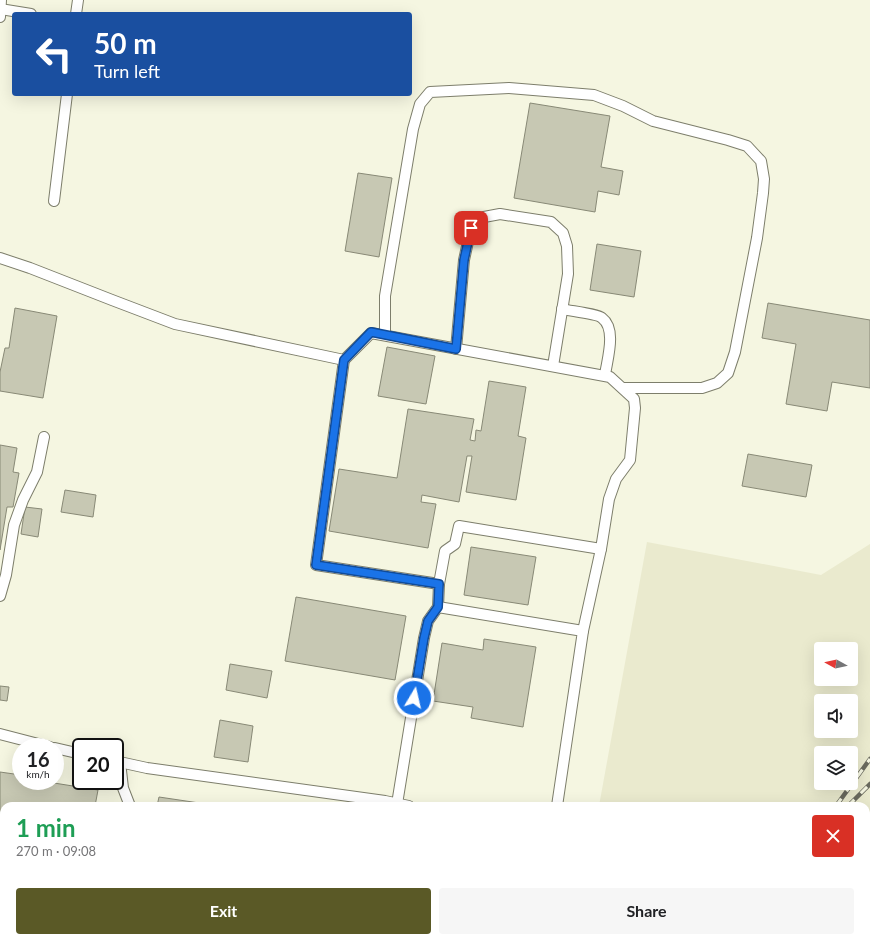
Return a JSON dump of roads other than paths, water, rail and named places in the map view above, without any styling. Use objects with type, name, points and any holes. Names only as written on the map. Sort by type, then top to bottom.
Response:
[{"type":"lane","points":[[76,12],[78,0]]},
{"type":"lane","points":[[1,9],[19,12]]},
{"type":"lane","points":[[385,335],[385,296],[413,129],[420,104],[430,92],[509,88],[594,96],[623,106],[653,121],[747,146],[761,161],[764,179],[757,238],[735,352],[728,373],[717,383],[702,388],[623,388]]},
{"type":"lane","points":[[54,201],[67,96]]},
{"type":"lane","points":[[456,349],[464,260],[471,228],[484,217],[500,214],[552,222],[563,233],[567,246],[568,274],[554,366]]},
{"type":"lane","points":[[0,258],[30,268],[175,324],[344,360]]},
{"type":"lane","points":[[562,309],[602,317],[608,326],[610,342],[605,375]]},
{"type":"lane","points":[[439,584],[316,565],[344,360],[371,332],[456,349],[610,376],[634,399],[635,408],[630,460],[616,479],[609,499],[601,550],[583,632],[558,802]]},
{"type":"lane","points":[[0,596],[6,575],[14,525],[23,500],[38,472],[44,437]]},
{"type":"lane","points":[[397,802],[424,638],[428,621],[438,607],[439,584],[445,551],[455,544],[459,526],[601,550]]},
{"type":"lane","points":[[438,607],[583,632]]},
{"type":"lane","points":[[0,734],[15,738]]},
{"type":"lane","points":[[124,763],[147,768],[383,802]]},
{"type":"lane","points":[[124,790],[128,802]]},
{"type":"railway","points":[[839,802],[870,759]]},
{"type":"railway","points":[[852,802],[870,784]]}]
